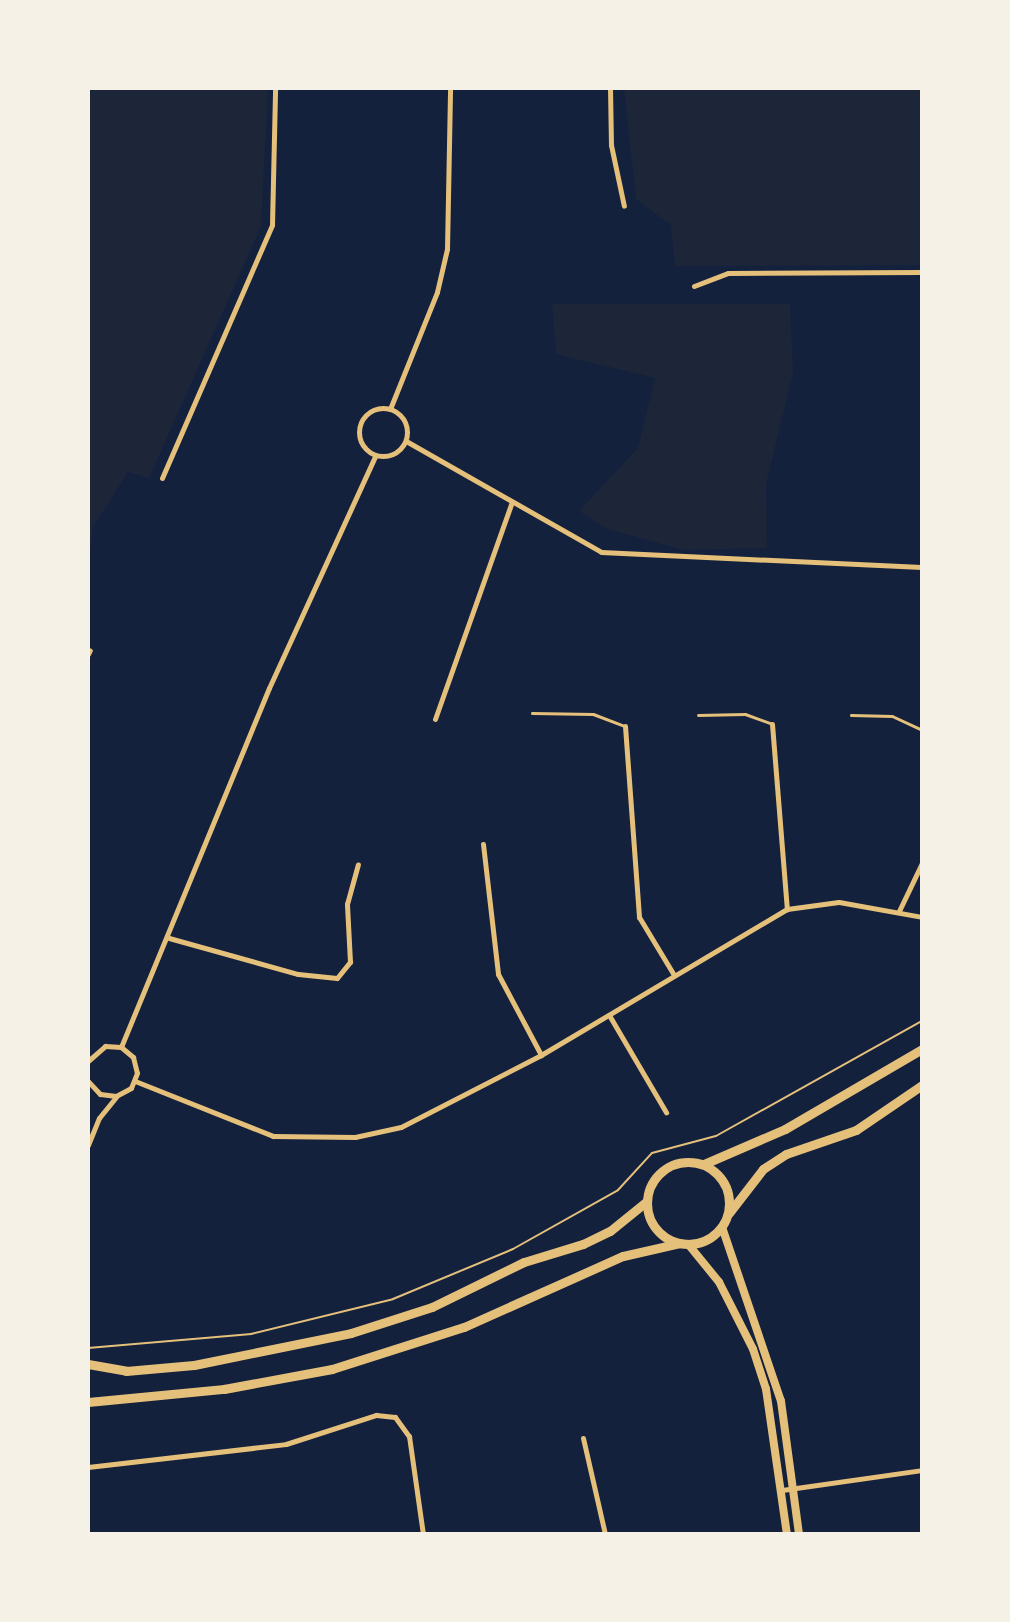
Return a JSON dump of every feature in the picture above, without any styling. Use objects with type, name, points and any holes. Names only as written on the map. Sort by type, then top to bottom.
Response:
[{"type":"main road","points":[[787,1534],[766,1389],[753,1349],[719,1282],[684,1244],[656,1228],[646,1202],[649,1189],[665,1168],[678,1162],[704,1164],[785,1129],[922,1049]]},
{"type":"main road","points":[[88,1402],[224,1389],[332,1369],[464,1327],[623,1256],[713,1236],[763,1169],[786,1154],[856,1130],[922,1085]]},
{"type":"main road","points":[[704,1164],[726,1185],[728,1214]]},
{"type":"main road","points":[[88,1364],[126,1371],[194,1365],[351,1333],[456,1297],[524,1262],[583,1244],[610,1231],[646,1202]]},
{"type":"main road","points":[[722,1227],[767,1351],[794,1488],[799,1534]]},
{"type":"street","points":[[162,478],[272,225],[275,88]]},
{"type":"street","points":[[390,409],[437,292],[447,249],[450,88]]},
{"type":"street","points":[[610,88],[611,145],[624,206]]},
{"type":"street","points":[[694,286],[728,273],[922,272]]},
{"type":"street","points":[[390,409],[403,420],[406,441]]},
{"type":"street","points":[[390,409],[367,414],[358,429],[362,445],[375,456],[395,453],[406,441]]},
{"type":"street","points":[[406,441],[601,552],[659,559],[913,563],[922,567]]},
{"type":"street","points":[[121,1047],[169,938],[269,688],[375,456]]},
{"type":"street","points":[[435,719],[512,502]]},
{"type":"street","points":[[772,724],[787,909]]},
{"type":"street","points":[[625,726],[637,906],[643,927],[674,975]]},
{"type":"street","points":[[899,911],[922,863],[922,745]]},
{"type":"street","points":[[483,844],[498,974],[541,1055]]},
{"type":"street","points":[[169,938],[298,974],[337,978],[350,962],[347,904],[358,864]]},
{"type":"street","points":[[135,1081],[273,1136],[355,1137],[401,1127],[541,1055],[787,909],[839,902],[922,917]]},
{"type":"street","points":[[609,1015],[666,1112]]},
{"type":"street","points":[[88,1061],[105,1046],[121,1047],[137,1065],[135,1081],[116,1096],[99,1118],[88,1145]]},
{"type":"street","points":[[88,1085],[100,1094],[116,1096]]},
{"type":"street","points":[[88,1467],[286,1444],[376,1415],[395,1417],[409,1436],[423,1534]]},
{"type":"street","points":[[583,1438],[605,1534]]},
{"type":"street","points":[[782,1490],[922,1470]]},
{"type":"lane","points":[[532,713],[593,714],[625,726]]},
{"type":"lane","points":[[698,715],[745,714],[772,724]]},
{"type":"lane","points":[[851,715],[892,716],[922,730]]},
{"type":"path","points":[[88,1348],[251,1334],[393,1299],[513,1249],[618,1190],[652,1153],[669,1144],[716,1136],[922,1021]]},
{"type":"shaded area","points":[[88,88],[268,88],[261,226],[149,478],[128,472],[93,527],[88,565]]},
{"type":"shaded area","points":[[624,88],[922,88],[922,265],[675,266],[671,225],[636,199]]},
{"type":"shaded area","points":[[552,304],[790,304],[793,373],[766,484],[767,548],[684,550],[607,529],[579,511],[638,448],[655,378],[556,354]]}]
